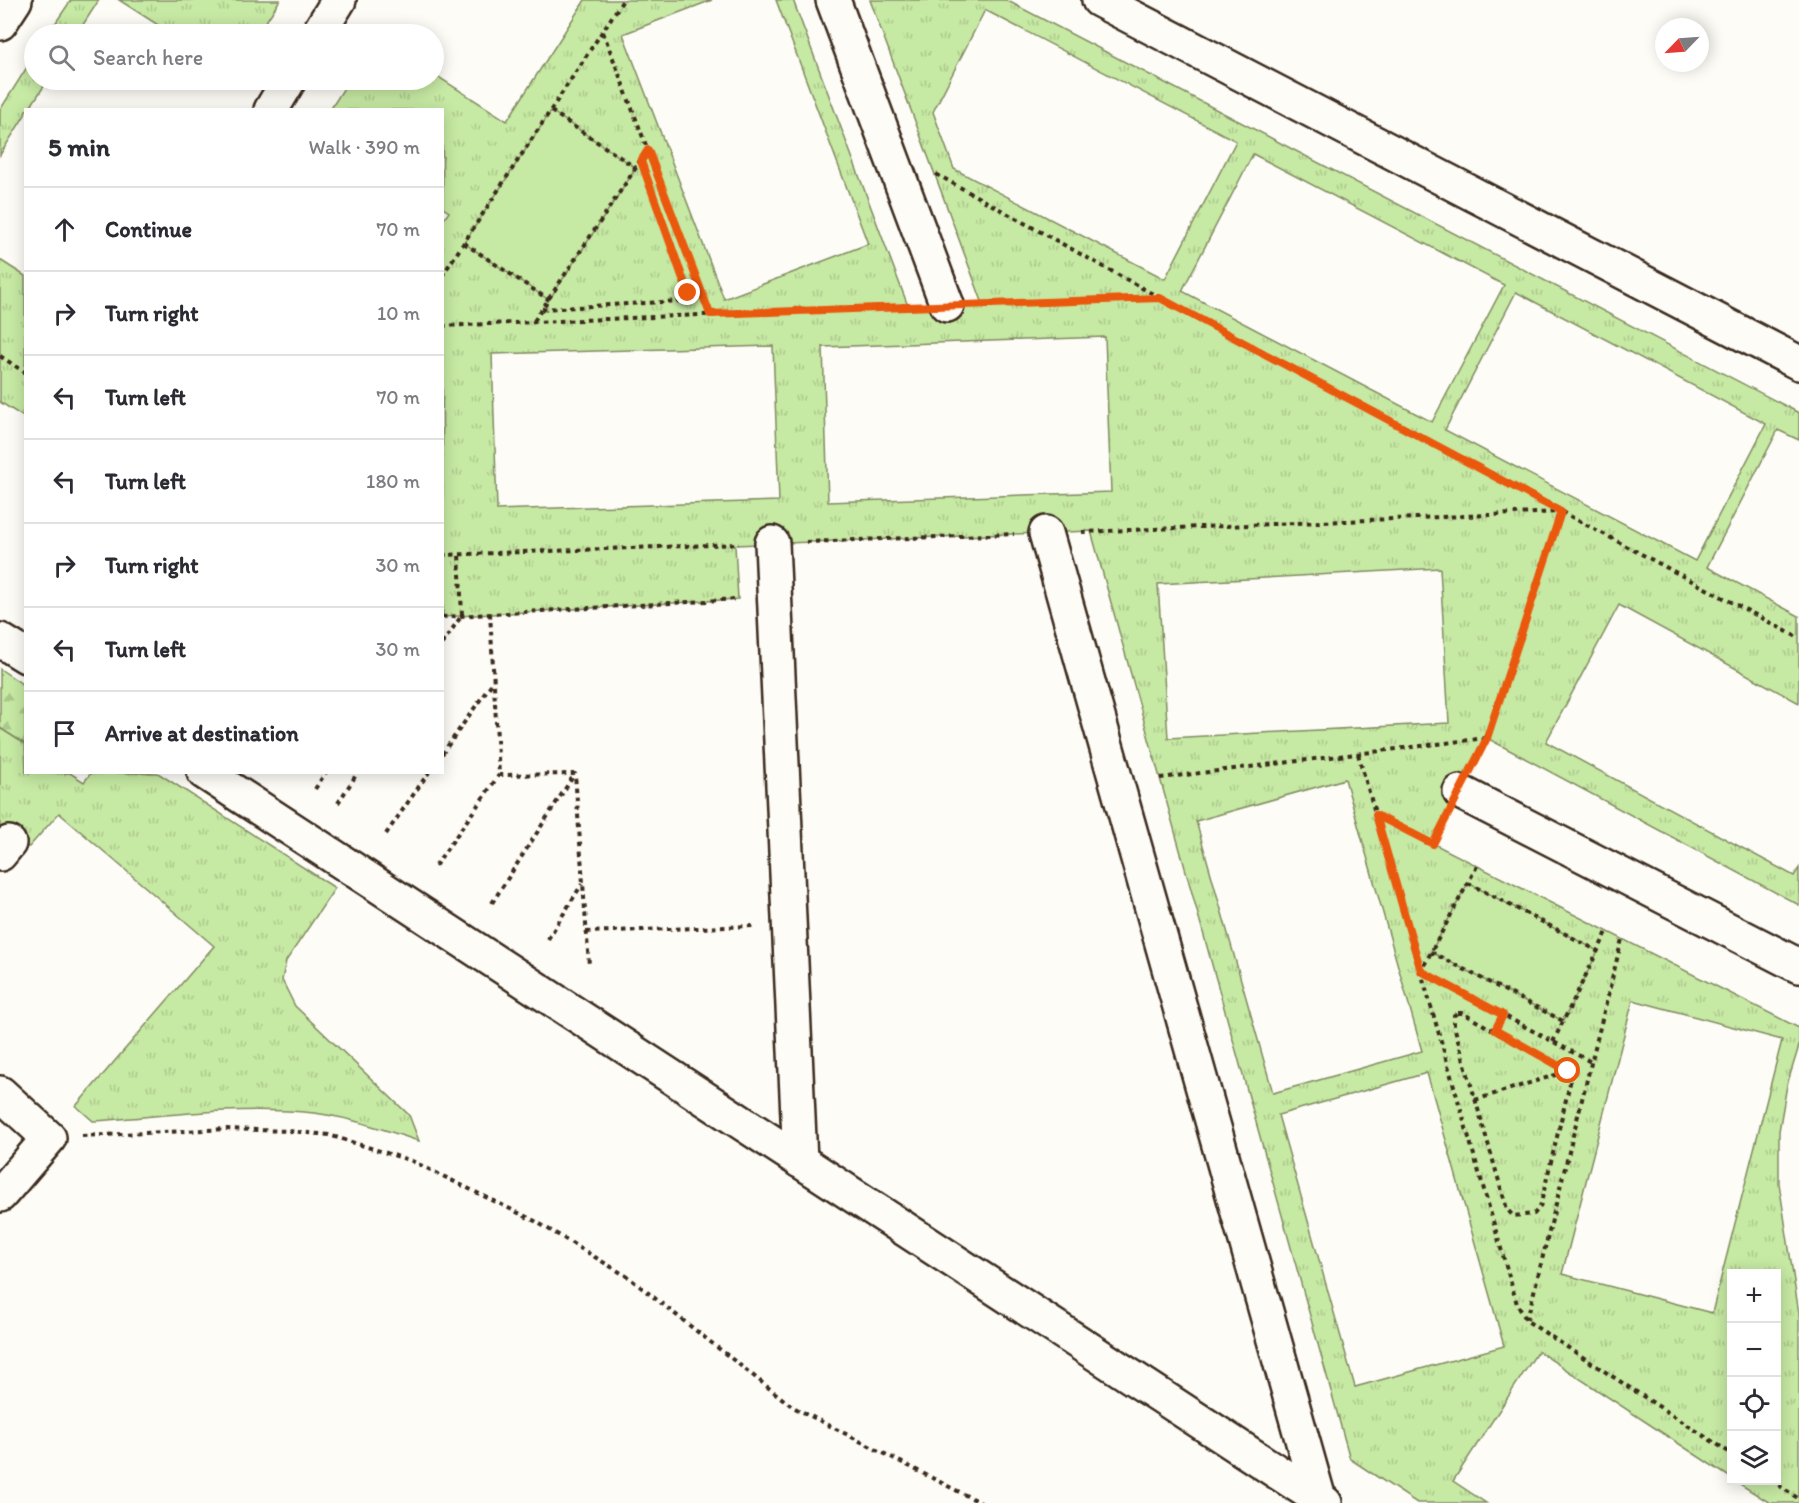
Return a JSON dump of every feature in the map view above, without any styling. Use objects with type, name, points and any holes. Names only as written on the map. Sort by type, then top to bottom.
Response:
[{"type":"street","points":[[0,23],[15,0]]},
{"type":"street","points":[[324,24],[339,0]]},
{"type":"street","points":[[833,0],[947,305]]},
{"type":"street","points":[[1099,0],[1799,363]]},
{"type":"street","points":[[272,108],[283,90]]},
{"type":"street","points":[[1046,533],[1322,1501]]},
{"type":"street","points":[[772,543],[800,1161]]},
{"type":"street","points":[[0,640],[24,655]]},
{"type":"street","points":[[207,774],[1322,1501]]},
{"type":"street","points":[[1460,792],[1799,966]]},
{"type":"street","points":[[0,1094],[49,1137],[0,1195]]},
{"type":"path","points":[[444,273],[623,0]]},
{"type":"path","points":[[603,32],[710,314]]},
{"type":"path","points":[[551,111],[636,168]]},
{"type":"path","points":[[534,321],[648,150]]},
{"type":"path","points":[[542,309],[679,301],[688,295],[641,161]]},
{"type":"path","points":[[935,174],[1160,298],[1799,638]]},
{"type":"path","points":[[465,243],[549,300]]},
{"type":"path","points":[[444,326],[1160,298]]},
{"type":"path","points":[[0,356],[24,372]]},
{"type":"path","points":[[444,555],[1561,512]]},
{"type":"path","points":[[1376,815],[1433,844],[1487,738],[1561,512]]},
{"type":"path","points":[[444,641],[462,615],[459,554]]},
{"type":"path","points":[[444,616],[738,599]]},
{"type":"path","points":[[435,866],[498,775],[490,613]]},
{"type":"path","points":[[444,751],[492,683]]},
{"type":"path","points":[[1160,778],[1487,738]]},
{"type":"path","points":[[1358,754],[1517,1304],[1527,1321],[1727,1451]]},
{"type":"path","points":[[315,789],[325,774]]},
{"type":"path","points":[[338,803],[357,774]]},
{"type":"path","points":[[386,834],[428,774]]},
{"type":"path","points":[[498,775],[575,774]]},
{"type":"path","points":[[575,774],[589,965]]},
{"type":"path","points":[[492,903],[575,774]]},
{"type":"path","points":[[1421,971],[1477,866]]},
{"type":"path","points":[[1468,883],[1598,951]]},
{"type":"path","points":[[548,939],[582,884]]},
{"type":"path","points":[[586,932],[753,926]]},
{"type":"path","points":[[1553,1041],[1607,932]]},
{"type":"path","points":[[1527,1321],[1622,939]]},
{"type":"path","points":[[1431,952],[1563,1021]]},
{"type":"path","points":[[1421,971],[1591,1062]]},
{"type":"path","points":[[1462,1013],[1568,1071],[1570,1083],[1540,1208],[1534,1214],[1513,1216],[1509,1214],[1475,1100],[1452,1021],[1454,1015],[1462,1013]]},
{"type":"path","points":[[1495,1030],[1503,1015]]},
{"type":"path","points":[[1475,1100],[1568,1071]]},
{"type":"path","points":[[49,1137],[226,1130],[289,1131],[329,1135],[412,1161],[535,1221],[628,1277],[793,1407],[981,1503]]},
{"type":"path","points":[[1779,1485],[1799,1498]]},
{"type":"green space","points":[[71,0],[99,0],[83,24],[55,24]]},
{"type":"green space","points":[[119,0],[280,0],[264,24],[156,24]]},
{"type":"green space","points":[[585,0],[712,0],[623,34],[724,299],[868,244],[776,0],[793,0],[908,306],[983,304],[870,0],[1006,0],[1799,413],[1799,440],[1778,430],[1707,567],[1799,616],[1799,703],[1619,605],[1546,742],[1794,876],[1799,868],[1799,905],[1487,738],[1434,844],[1799,1028],[1799,1046],[1787,1085],[1779,1131],[1779,1183],[1799,1314],[1799,1503],[1770,1503],[1741,1485],[1781,1485],[1781,1269],[1727,1269],[1727,1475],[1538,1351],[1453,1481],[1486,1503],[1417,1503],[1350,1459],[1091,531],[735,545],[738,599],[444,617],[444,219],[449,212],[444,209],[444,108],[331,108],[343,90],[444,90],[444,80],[507,121]],"holes":[[[985,10],[1236,141],[1165,279],[954,169],[933,112]],[[1253,154],[1504,285],[1432,422],[1182,291]],[[1516,292],[1766,424],[1695,561],[1445,430]],[[1105,337],[1111,492],[828,502],[823,347]],[[773,346],[779,501],[497,510],[492,354]],[[1440,568],[1449,723],[1168,738],[1158,584]],[[1345,779],[1422,1051],[1273,1093],[1196,821]],[[1633,1000],[1782,1040],[1712,1313],[1562,1274]],[[1427,1073],[1504,1346],[1355,1387],[1278,1115]]]},
{"type":"green space","points":[[24,72],[24,90],[41,90],[30,108],[24,108],[24,117],[0,155],[0,110]]},
{"type":"green space","points":[[551,111],[636,168],[549,300],[464,243]]},
{"type":"green space","points":[[0,260],[24,275],[24,417],[0,402]]},
{"type":"green space","points":[[0,669],[24,685],[24,743],[0,728]]},
{"type":"green space","points":[[0,728],[24,743],[24,774],[72,774],[84,782],[90,774],[160,774],[335,888],[286,961],[282,980],[295,1006],[409,1115],[419,1141],[348,1119],[278,1110],[172,1114],[93,1121],[76,1106],[214,946],[59,813],[29,847],[9,843],[0,836]]},
{"type":"green space","points":[[1468,883],[1598,951],[1563,1021],[1431,952]]},
{"type":"route","points":[[688,293],[641,161],[648,150],[710,314],[1160,298],[1561,512],[1487,738],[1433,844],[1376,815],[1421,971],[1503,1015],[1495,1030],[1563,1066],[1568,1071]]}]
